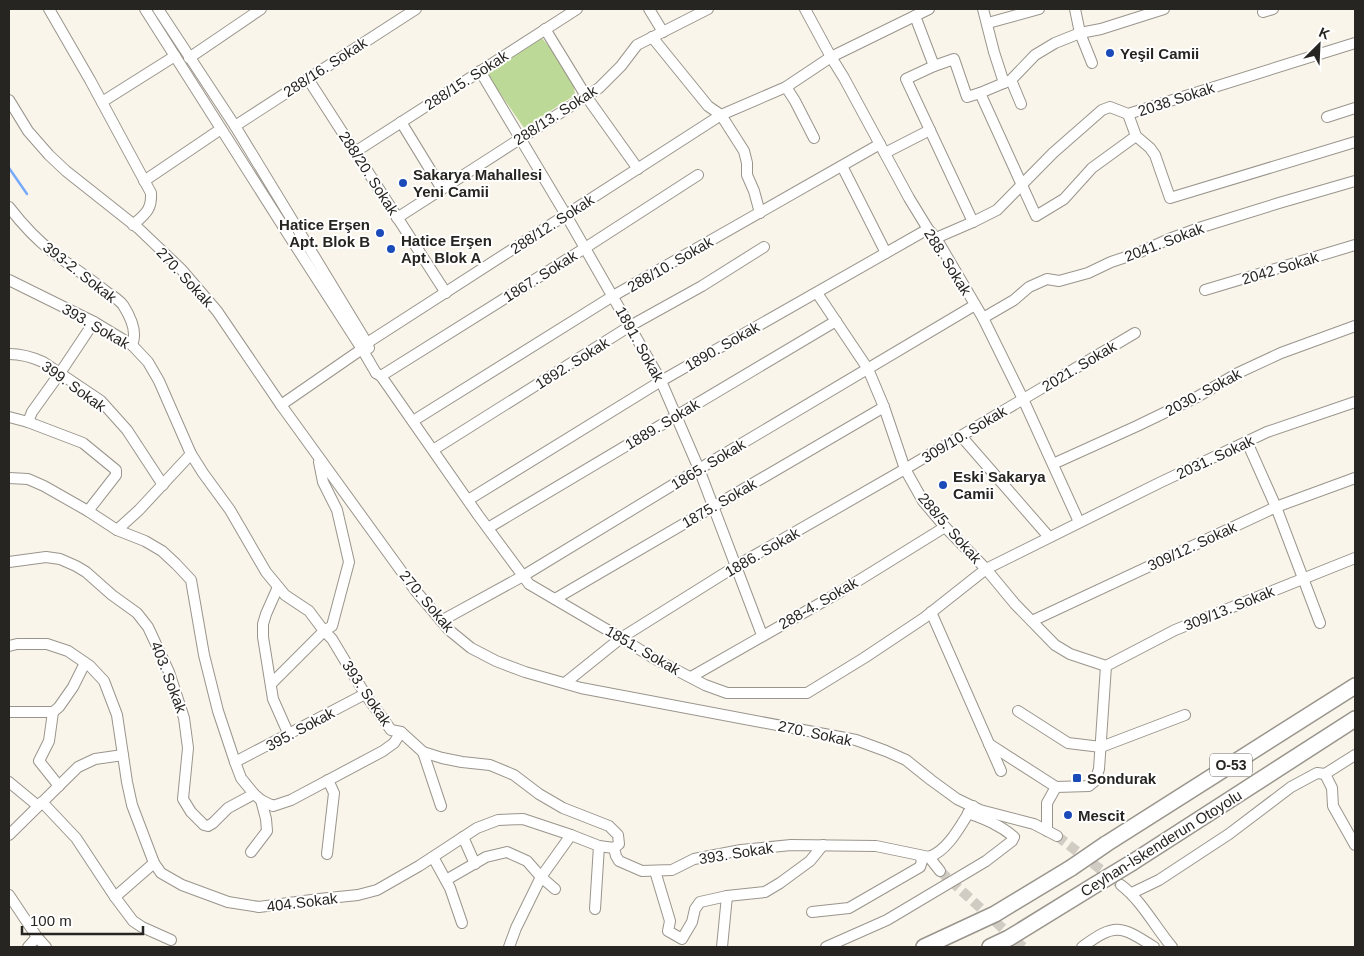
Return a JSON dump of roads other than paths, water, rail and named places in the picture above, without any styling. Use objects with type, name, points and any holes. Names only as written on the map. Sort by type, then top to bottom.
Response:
[{"type":"highway","name":"Ceyhan-İskenderun Otoyolu","points":[[924,947],[995,914],[1071,868],[1355,686]]},
{"type":"highway","name":"Ceyhan-İskenderun Otoyolu","points":[[990,947],[1133,862],[1355,719]]},
{"type":"street","points":[[49,9],[151,193],[148,211],[134,225]]},
{"type":"street","points":[[145,9],[221,129],[365,346]]},
{"type":"street","points":[[158,9],[234,126],[365,346]]},
{"type":"street","points":[[189,58],[261,9]]},
{"type":"street","name":"288/16. Sokak","points":[[234,126],[416,9]]},
{"type":"street","name":"288/15. Sokak","points":[[355,152],[577,9]]},
{"type":"street","points":[[649,9],[662,32]]},
{"type":"street","name":"288/13. Sokak","points":[[397,218],[599,88],[621,66],[637,45],[708,9]]},
{"type":"street","name":"288. Sokak","points":[[805,9],[830,57],[844,78],[928,229],[936,238],[983,318],[1023,399],[1079,522]]},
{"type":"street","name":"288/12. Sokak","points":[[281,405],[365,346],[721,115],[786,87],[830,57],[929,9]]},
{"type":"street","points":[[984,9],[994,52],[1007,81],[1021,104]]},
{"type":"street","points":[[988,23],[1039,9]]},
{"type":"street","points":[[1075,9],[1080,33],[1092,63]]},
{"type":"street","points":[[973,222],[906,79],[954,59],[967,97],[1007,81],[1035,55],[1055,43],[1080,33],[1101,29],[1164,9]]},
{"type":"street","points":[[1263,12],[1273,9]]},
{"type":"street","points":[[915,16],[934,66]]},
{"type":"street","points":[[545,29],[586,96],[638,169]]},
{"type":"street","points":[[652,37],[708,106],[721,115],[744,150],[747,175],[760,213]]},
{"type":"street","name":"2038 Sokak","points":[[936,238],[997,210],[1053,153],[1102,110],[1110,107],[1128,114],[1355,43]]},
{"type":"street","points":[[102,102],[175,56]]},
{"type":"street","name":"1891. Sokak","points":[[480,71],[566,215],[661,381],[714,506],[762,635]]},
{"type":"street","name":"288/20. Sokak","points":[[308,79],[446,293]]},
{"type":"street","points":[[786,87],[814,138]]},
{"type":"street","points":[[980,93],[1036,216],[1064,199],[1092,168],[1136,136]]},
{"type":"street","name":"270. Sokak","points":[[9,100],[28,131],[49,155],[66,171],[134,225],[181,269],[217,311],[281,405],[415,590],[449,630],[471,648],[496,661],[525,672],[581,688],[856,740],[906,760],[970,810],[980,810],[1034,824],[1052,833],[1047,803],[1056,787]]},
{"type":"street","points":[[1327,117],[1355,108]]},
{"type":"street","points":[[1128,114],[1136,136],[1155,155],[1170,198],[1355,142]]},
{"type":"street","points":[[401,122],[442,189]]},
{"type":"street","points":[[144,181],[221,129]]},
{"type":"street","name":"288/10. Sokak","points":[[413,421],[613,296],[842,166],[882,148],[930,130]]},
{"type":"street","points":[[842,166],[886,253]]},
{"type":"street","name":"1867. Sokak","points":[[379,374],[585,248],[698,175]]},
{"type":"street","name":"2041. Sokak","points":[[983,318],[1014,300],[1029,287],[1047,279],[1059,282],[1088,273],[1169,239],[1279,203],[1355,181]]},
{"type":"street","name":"393-2. Sokak","points":[[9,207],[20,222],[54,253],[122,304],[134,331],[135,339],[132,345]]},
{"type":"street","name":"1890. Sokak","points":[[468,500],[661,381],[928,229]]},
{"type":"street","name":"2042 Sokak","points":[[1205,290],[1355,245]]},
{"type":"street","name":"1892. Sokak","points":[[433,450],[630,326],[702,286],[764,247]]},
{"type":"street","name":"393. Sokak","points":[[9,280],[94,322],[132,345],[148,362],[191,454],[202,473],[230,510],[266,572],[285,595],[309,611],[328,629],[365,694],[391,730],[401,732],[423,752],[462,762],[490,765],[514,774],[539,794],[563,808],[610,826],[618,835],[619,844],[614,848],[619,861],[642,871],[672,870],[694,859],[740,850],[791,845],[876,846],[925,857]]},
{"type":"street","name":"288/5. Sokak","points":[[817,293],[868,369],[884,407],[905,469],[923,501],[945,527],[986,569],[1015,604],[1055,645],[1070,654],[1106,666]]},
{"type":"street","name":"1865. Sokak","points":[[441,620],[523,576],[975,305]]},
{"type":"street","name":"1889. Sokak","points":[[488,528],[836,321]]},
{"type":"street","points":[[28,422],[32,412],[94,322]]},
{"type":"street","name":"2030. Sokak","points":[[1053,464],[1188,402],[1238,372],[1281,353],[1355,326]]},
{"type":"street","name":"2021. Sokak","points":[[1023,399],[1135,333]]},
{"type":"street","name":"1851. Sokak","points":[[365,346],[379,374],[529,584],[655,659],[705,685],[727,693],[807,693],[924,618],[986,569],[1049,538]]},
{"type":"street","name":"399. Sokak","points":[[9,354],[19,354],[33,358],[60,373],[101,401],[127,430],[163,485]]},
{"type":"street","name":"309/10. Sokak","points":[[905,469],[1023,399]]},
{"type":"street","name":"2031. Sokak","points":[[1049,538],[1267,432],[1355,402]]},
{"type":"street","name":"1875. Sokak","points":[[555,599],[884,407]]},
{"type":"street","points":[[9,417],[28,422],[83,443],[116,470],[116,475],[88,511]]},
{"type":"street","points":[[961,436],[1049,538]]},
{"type":"street","points":[[1247,442],[1276,507],[1320,623]]},
{"type":"street","points":[[117,530],[139,510],[191,454]]},
{"type":"street","points":[[270,684],[328,629],[349,562],[337,510],[323,482],[317,455]]},
{"type":"street","name":"1886. Sokak","points":[[564,683],[621,638],[736,566],[905,469]]},
{"type":"street","points":[[9,478],[28,479],[44,486],[117,530],[145,541],[162,551],[191,580],[204,655],[218,711],[241,778],[258,797],[273,806],[291,800],[383,752],[394,743],[401,732]]},
{"type":"street","name":"309/12. Sokak","points":[[1032,621],[1276,507],[1355,478]]},
{"type":"street","name":"288-4. Sokak","points":[[690,677],[840,592],[945,527]]},
{"type":"street","name":"403. Sokak","points":[[9,562],[46,557],[60,559],[76,566],[137,613],[148,627],[169,672],[184,718],[188,748],[183,799],[191,812],[208,826],[228,808],[258,797]]},
{"type":"street","name":"309/13. Sokak","points":[[1106,666],[1175,630],[1355,558]]},
{"type":"street","points":[[278,587],[263,624],[264,646],[273,699],[289,735]]},
{"type":"street","points":[[931,612],[1001,771]]},
{"type":"street","name":"404.Sokak","points":[[9,646],[17,644],[47,644],[68,651],[90,666],[104,681],[117,715],[132,805],[154,863],[161,873],[182,885],[228,902],[259,907],[358,895],[378,890],[477,828],[498,820],[523,820],[599,846],[614,848]]},
{"type":"street","points":[[9,712],[53,712],[60,707],[85,663]]},
{"type":"street","points":[[990,744],[1056,787],[1089,786],[1095,781],[1098,770],[1106,666]]},
{"type":"street","name":"395. Sokak","points":[[235,762],[365,694]]},
{"type":"street","points":[[1018,711],[1068,743],[1101,747],[1185,715]]},
{"type":"street","points":[[53,712],[49,741],[39,761],[59,786]]},
{"type":"street","points":[[423,752],[441,806]]},
{"type":"street","points":[[9,835],[78,767],[94,759],[123,755]]},
{"type":"street","points":[[1132,893],[1159,880],[1213,845],[1291,787],[1316,772],[1325,774],[1355,755]]},
{"type":"street","points":[[1325,774],[1332,788],[1333,806],[1355,845]]},
{"type":"street","points":[[327,854],[334,793],[328,780]]},
{"type":"street","points":[[9,782],[40,804],[76,838],[133,921],[171,940]]},
{"type":"street","points":[[251,852],[267,831],[266,819],[258,797]]},
{"type":"street","points":[[812,912],[849,908],[920,867],[925,857],[936,855],[956,834],[970,810],[1014,837],[1012,841],[986,861],[887,920],[826,947]]},
{"type":"street","points":[[509,947],[516,928],[541,877],[571,835]]},
{"type":"street","points":[[463,837],[474,864]]},
{"type":"street","points":[[655,870],[670,921],[668,930],[682,939],[692,922],[695,909],[700,902],[727,896],[765,892],[810,861],[823,845]]},
{"type":"street","points":[[595,909],[599,846]]},
{"type":"street","points":[[446,880],[486,857],[507,852],[527,860],[541,877],[555,889]]},
{"type":"street","points":[[433,857],[450,888],[462,923]]},
{"type":"street","points":[[925,857],[940,871]]},
{"type":"street","points":[[115,897],[154,863]]},
{"type":"street","points":[[1121,884],[1132,893],[1172,947]]},
{"type":"street","points":[[722,947],[727,896]]},
{"type":"street","points":[[9,897],[46,947]]},
{"type":"street","points":[[1082,947],[1096,936],[1114,929],[1121,929],[1154,947]]},
{"type":"street","points":[[28,947],[37,937]]},
{"type":"waterway","points":[[9,168],[27,194]]},
{"type":"tunnel","points":[[1057,836],[1121,885]]},
{"type":"tunnel","points":[[940,871],[1023,947]]},
{"type":"place","name":"Yeşil Camii","points":[[1110,53]]},
{"type":"place","name":"Sakarya Mahallesi Yeni Camii","points":[[403,183]]},
{"type":"place","name":"Hatice Erşen Apt. Blok B","points":[[380,233]]},
{"type":"place","name":"Hatice Erşen Apt. Blok A","points":[[391,249]]},
{"type":"place","name":"Eski Sakarya Camii","points":[[943,485]]},
{"type":"place","name":"Sondurak","points":[[1077,778]]},
{"type":"place","name":"Mescit","points":[[1068,815]]}]
